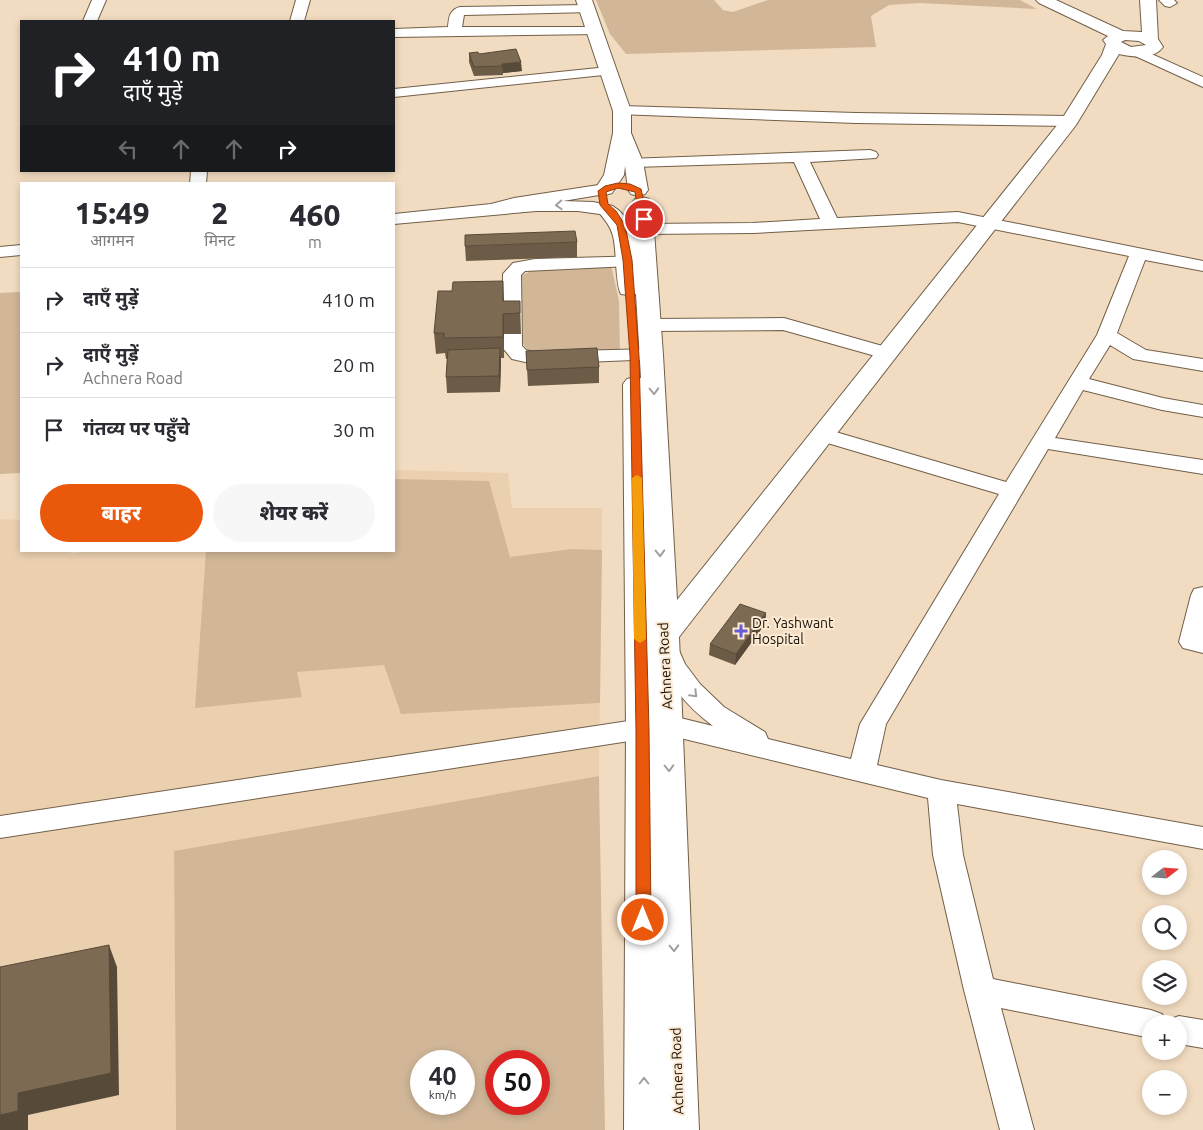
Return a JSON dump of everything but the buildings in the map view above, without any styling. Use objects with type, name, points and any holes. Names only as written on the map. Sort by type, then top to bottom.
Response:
[{"type":"main road","points":[[663,637],[1070,121],[1118,40],[1149,3]]},
{"type":"main road","points":[[1144,47],[1149,3]]},
{"type":"main road","points":[[586,4],[622,111],[622,133],[614,175],[606,199]]},
{"type":"main road","points":[[1050,4],[1118,40],[1144,47]]},
{"type":"main road","points":[[1099,74],[1144,47]]},
{"type":"main road","name":"Achnera Road","points":[[622,133],[634,162],[641,207],[636,260],[663,637],[655,727],[644,1130]]},
{"type":"main road","points":[[624,186],[641,207],[632,212],[620,213],[606,199],[624,186]]},
{"type":"main road","name":"Achnera Road","points":[[606,199],[621,225],[636,260],[649,324],[643,355],[655,727],[679,1130]]},
{"type":"street","points":[[90,20],[99,0]]},
{"type":"street","points":[[297,20],[303,0]]},
{"type":"street","points":[[455,30],[456,15],[460,11],[586,4]]},
{"type":"street","points":[[395,33],[455,30],[595,31]]},
{"type":"street","points":[[1144,47],[1203,82]]},
{"type":"street","points":[[395,93],[608,71]]},
{"type":"street","points":[[622,111],[866,143]]},
{"type":"street","points":[[634,162],[799,157],[866,143],[1070,121]]},
{"type":"street","points":[[799,157],[816,189],[831,224]]},
{"type":"street","points":[[395,218],[492,208],[589,206],[606,199]]},
{"type":"street","points":[[641,207],[753,228],[958,217],[1203,266]]},
{"type":"street","points":[[0,252],[20,250]]},
{"type":"street","points":[[861,773],[873,724],[1107,335],[1139,253]]},
{"type":"street","points":[[636,260],[536,264],[519,267],[512,274],[512,347],[519,355],[534,358],[643,355]]},
{"type":"street","points":[[649,324],[784,324],[886,353]]},
{"type":"street","points":[[1107,335],[1140,356],[1203,365]]},
{"type":"street","points":[[1077,382],[1162,404],[1203,411]]},
{"type":"street","points":[[822,434],[1013,491]]},
{"type":"street","points":[[1042,442],[1203,467]]},
{"type":"street","points":[[1203,595],[1192,642],[1203,644]]},
{"type":"street","points":[[663,637],[670,664],[684,683],[712,712],[737,730],[784,754]]},
{"type":"street","points":[[0,827],[655,727],[784,754],[941,791],[1203,838]]},
{"type":"street","points":[[941,791],[948,854],[980,990],[1017,1130]]},
{"type":"street","points":[[980,990],[1142,1022]]},
{"type":"street","points":[[1187,1031],[1203,1034]]},
{"type":"shaded area","points":[[596,0],[714,0],[723,10],[733,12],[768,0],[1020,0],[1037,9],[920,3],[889,5],[871,16],[876,47],[626,54],[610,34]]},
{"type":"shaded area","points":[[611,265],[619,301],[620,353],[531,353],[522,343],[521,276],[535,269]]},
{"type":"shaded area","points":[[20,292],[20,473],[0,474],[0,293]]},
{"type":"shaded area","points":[[395,470],[508,473],[512,508],[602,508],[599,776],[174,851],[176,1130],[0,1130],[0,519],[20,520],[20,552],[71,552],[71,554],[82,552],[395,552]]},
{"type":"shaded area","points":[[395,479],[489,481],[510,557],[572,549],[602,550],[600,703],[401,714],[384,665],[297,672],[302,697],[195,708],[206,552],[395,552]]},
{"type":"shaded area","points":[[599,776],[605,1130],[176,1130],[174,851]]},
{"type":"slow traffic","points":[[637,478],[640,639]]},
{"type":"place","name":"Dr. Yashwant Hospital","points":[[741,631]]},
{"type":"route","points":[[643,920],[642,730],[634,356],[627,260],[621,225],[613,213],[607,210],[604,205],[602,191],[608,187],[618,186],[638,190],[644,219]]}]
